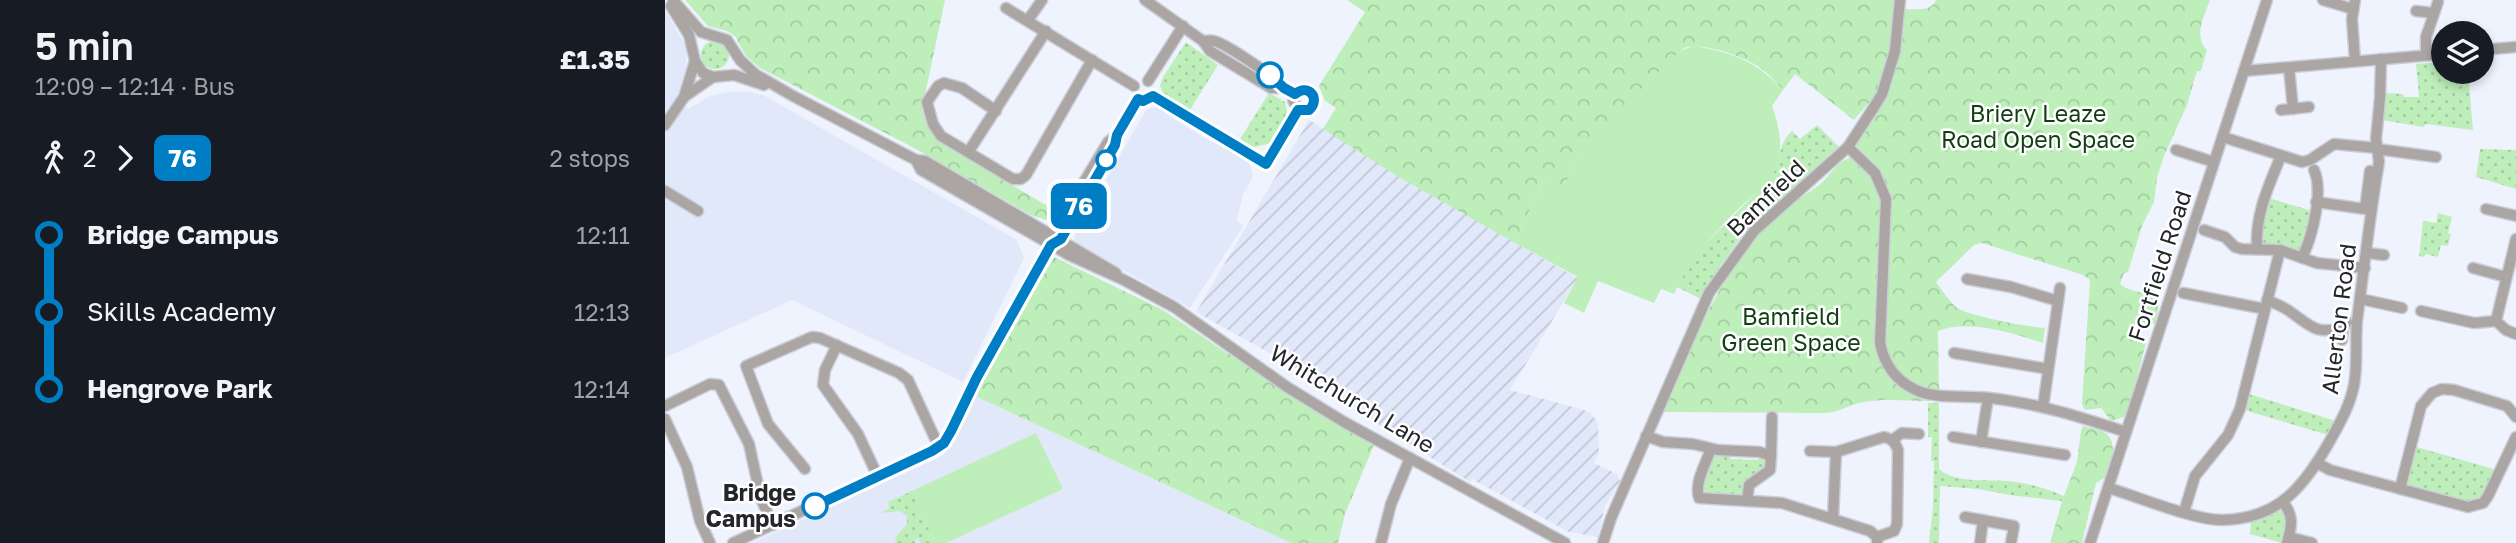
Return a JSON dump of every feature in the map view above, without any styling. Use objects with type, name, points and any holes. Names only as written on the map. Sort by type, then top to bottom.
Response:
[{"type":"street","points":[[667,0],[689,35],[703,73],[713,77]]},
{"type":"street","name":"Whitchurch Lane","points":[[673,0],[701,32],[727,40],[745,66],[755,74],[916,160],[925,161],[1054,240],[1110,269],[1182,312],[1287,387],[1343,422],[1565,543]]},
{"type":"street","points":[[1028,20],[1042,0]]},
{"type":"street","points":[[1145,0],[1203,41],[1214,41],[1225,47],[1276,78],[1284,88],[1295,94]]},
{"type":"street","name":"Bamfield","points":[[1603,543],[1611,518],[1709,293],[1739,249],[1762,222],[1848,147],[1882,94],[1896,43],[1900,0]]},
{"type":"street","name":"Fortfield Road","points":[[2090,543],[2267,0]]},
{"type":"street","points":[[2323,0],[2354,4],[2355,61]]},
{"type":"street","points":[[1006,8],[1134,86]]},
{"type":"street","points":[[2416,11],[2436,8],[2426,37],[2426,55]]},
{"type":"street","points":[[1149,82],[1183,26]]},
{"type":"street","points":[[969,151],[1046,34]]},
{"type":"street","points":[[665,125],[684,97],[701,42],[712,37]]},
{"type":"street","points":[[2494,49],[2516,47]]},
{"type":"street","points":[[725,75],[735,63],[734,50]]},
{"type":"street","points":[[2244,71],[2431,55]]},
{"type":"street","name":"Allerton Road","points":[[2109,488],[2184,512],[2221,520],[2256,514],[2283,502],[2306,481],[2318,463],[2346,411],[2354,385],[2361,299],[2379,162],[2377,149],[2381,60]]},
{"type":"street","points":[[996,111],[954,85],[944,83],[932,93],[927,102],[933,124],[941,136],[1013,179],[1021,179],[1026,175],[1091,62]]},
{"type":"street","points":[[2289,68],[2293,109]]},
{"type":"street","name":"Whitchurch Lane","points":[[713,77],[725,75],[750,79],[793,96]]},
{"type":"street","points":[[684,97],[713,77]]},
{"type":"street","points":[[1143,80],[1149,82],[1153,86],[1153,96],[1143,101],[1138,99],[1133,92],[1134,86],[1143,80]]},
{"type":"street","points":[[1301,90],[1310,91],[1314,96],[1316,108],[1298,110],[1293,103],[1295,94],[1301,90]]},
{"type":"street","points":[[1153,96],[1266,164],[1298,110]]},
{"type":"street","points":[[1054,240],[1115,145],[1117,135],[1138,99]]},
{"type":"street","points":[[2281,110],[2308,107]]},
{"type":"street","points":[[2223,137],[2304,162],[2334,144],[2436,157]]},
{"type":"street","points":[[1848,147],[1875,173],[1886,198],[1880,343],[1886,363],[1900,380],[1922,393],[1988,398],[2043,407],[2126,432]]},
{"type":"street","points":[[2176,150],[2214,162]]},
{"type":"street","points":[[2257,249],[2260,213],[2281,156]]},
{"type":"street","points":[[2302,258],[2312,236],[2318,182],[2314,170]]},
{"type":"street","points":[[2316,202],[2364,213],[2370,171]]},
{"type":"street","points":[[665,191],[698,211]]},
{"type":"street","points":[[2486,209],[2516,216]]},
{"type":"street","points":[[2204,230],[2225,237],[2235,247],[2242,249],[2280,250],[2317,262],[2365,268]]},
{"type":"street","points":[[2497,320],[2516,239]]},
{"type":"street","points":[[2184,512],[2195,476],[2234,425],[2245,392],[2280,250]]},
{"type":"street","points":[[2367,253],[2384,255]]},
{"type":"street","points":[[2473,268],[2506,277]]},
{"type":"street","points":[[1967,279],[1987,277],[2058,301]]},
{"type":"street","points":[[2043,407],[2060,288]]},
{"type":"street","points":[[2183,293],[2286,309],[2313,329],[2329,331],[2345,325],[2342,340]]},
{"type":"street","points":[[2361,299],[2402,308]]},
{"type":"street","points":[[2426,316],[2474,323],[2497,320]]},
{"type":"street","points":[[2497,320],[2506,330],[2516,334]]},
{"type":"street","points":[[805,469],[768,424],[746,366],[812,337],[837,345],[899,373],[908,380],[939,447]]},
{"type":"street","points":[[837,345],[825,370],[823,385],[858,434],[878,477]]},
{"type":"street","points":[[1960,358],[2048,369]]},
{"type":"street","points":[[665,406],[712,384],[719,384],[749,444],[761,499],[773,525]]},
{"type":"street","points":[[2400,489],[2421,406],[2432,393],[2454,390],[2507,406],[2516,416]]},
{"type":"street","points":[[1981,442],[1988,398]]},
{"type":"street","points":[[733,543],[939,447],[951,431],[962,407]]},
{"type":"street","points":[[1747,501],[1749,485],[1770,470],[1772,417]]},
{"type":"street","points":[[665,419],[689,471],[700,521],[710,543]]},
{"type":"street","points":[[1892,440],[1902,433],[1919,433]]},
{"type":"street","points":[[1646,436],[1663,442],[1760,452],[1771,456]]},
{"type":"street","points":[[1711,449],[1698,484],[1699,498],[1788,504],[1870,531],[1877,540],[1894,531],[1897,524],[1898,450],[1892,440],[1884,437],[1836,452],[1810,451]]},
{"type":"street","points":[[1953,437],[2059,451]]},
{"type":"street","points":[[2318,463],[2330,470],[2468,507],[2476,506],[2483,503],[2488,496],[2516,437]]},
{"type":"street","points":[[1833,519],[1836,452]]},
{"type":"street","points":[[1381,543],[1391,505],[1410,458]]},
{"type":"street","points":[[2283,502],[2292,521],[2288,540],[2312,543]]},
{"type":"street","points":[[1965,517],[2019,527],[2011,543]]},
{"type":"street","points":[[1980,543],[1983,520]]},
{"type":"shaded area","points":[[665,10],[684,43],[686,68],[676,98],[688,109],[710,96],[729,92],[750,92],[765,96],[1017,240],[1024,258],[963,382],[792,300],[665,358]]},
{"type":"shaded area","points":[[1159,106],[1174,119],[1210,141],[1244,155],[1249,161],[1253,177],[1243,194],[1237,220],[1243,226],[1190,308],[1076,243],[1074,237],[1146,110]]},
{"type":"shaded area","points":[[1309,120],[1578,278],[1510,390],[1581,409],[1591,413],[1598,423],[1599,453],[1594,463],[1617,474],[1620,481],[1605,506],[1598,537],[1569,532],[1472,479],[1470,482],[1376,423],[1321,382],[1196,312]]},
{"type":"shaded area","points":[[975,396],[1291,543],[752,543],[942,456],[955,441]]},
{"type":"green space","points":[[685,0],[945,0],[922,109],[938,141],[1056,211],[1049,221],[1031,215],[914,148],[760,68],[746,56],[735,36],[708,26]]},
{"type":"green space","points":[[1347,0],[1895,0],[1893,36],[1886,72],[1874,97],[1854,120],[1795,74],[1783,90],[1762,69],[1743,59],[1712,48],[1684,48],[1579,154],[1564,188],[1544,179],[1515,243],[1397,176],[1323,129],[1336,108],[1325,101],[1319,86],[1365,12]]},
{"type":"green space","name":"Briery Leaze Road Open Space","points":[[1936,0],[2210,0],[2200,33],[2207,50],[2201,71],[2197,71],[2187,105],[2164,156],[2157,178],[2154,202],[2142,226],[2128,272],[2124,273],[2120,284],[2127,289],[2149,294],[2158,302],[2155,324],[2135,324],[2136,334],[2144,337],[2146,343],[2127,416],[2111,421],[2101,408],[2085,410],[2082,404],[2090,280],[2083,275],[1982,243],[1974,245],[1936,282],[1954,305],[1964,311],[1999,321],[2045,328],[2043,343],[1977,327],[1963,326],[1938,331],[1939,390],[1927,391],[1902,379],[1884,355],[1890,201],[1858,151],[1857,145],[1881,105],[1892,79],[1903,37],[1905,9],[1927,8]]},
{"type":"green space","points":[[715,41],[725,45],[729,55],[725,65],[715,69],[705,65],[701,55],[705,45]]},
{"type":"green space","points":[[1186,42],[1218,65],[1190,110],[1164,95],[1160,86]]},
{"type":"green space","points":[[1693,46],[1743,59],[1783,90],[1772,106],[1780,140],[1777,166],[1765,184],[1726,221],[1701,250],[1674,294],[1661,289],[1654,303],[1598,281],[1584,313],[1564,303],[1578,277],[1515,243],[1544,179],[1564,187],[1589,139],[1680,51]]},
{"type":"green space","points":[[2431,63],[2431,84],[2469,84],[2473,130],[2426,124],[2423,127],[2382,120],[2384,93],[2419,97],[2416,64]]},
{"type":"green space","points":[[1269,93],[1285,102],[1288,116],[1271,143],[1252,148],[1240,139]]},
{"type":"green space","points":[[1817,125],[1839,147],[1747,229],[1718,269],[1701,299],[1677,287],[1695,257],[1769,179],[1787,136],[1792,131],[1800,139]]},
{"type":"green space","points":[[2480,149],[2516,150],[2516,189],[2476,177]]},
{"type":"green space","name":"Bamfield Green Space","points":[[1851,158],[1872,176],[1882,202],[1874,328],[1876,348],[1882,366],[1893,380],[1901,387],[1930,401],[1872,401],[1827,413],[1663,412],[1696,336],[1736,263],[1777,216],[1819,185],[1842,162]]},
{"type":"green space","points":[[2269,198],[2312,211],[2301,251],[2267,247],[2260,241],[2262,216]]},
{"type":"green space","points":[[2438,213],[2452,217],[2448,246],[2441,245],[2438,257],[2426,254],[2424,257],[2419,256],[2423,221],[2436,223]]},
{"type":"green space","points":[[1054,257],[1163,310],[1227,353],[1375,443],[1345,514],[1338,543],[1291,543],[975,396]]},
{"type":"green space","points":[[2249,394],[2336,421],[2328,435],[2244,410]]},
{"type":"green space","points":[[1928,403],[1939,403],[1939,469],[1946,474],[1965,479],[2034,485],[2064,496],[2062,501],[1940,486],[1939,543],[1929,543],[1934,461],[1931,461],[1932,437],[1928,437]]},
{"type":"green space","points":[[2083,426],[2103,432],[2112,442],[2113,453],[2108,476],[2096,483],[2082,543],[2050,543],[2077,462]]},
{"type":"green space","points":[[1036,433],[1063,489],[946,543],[935,543],[912,491]]},
{"type":"green space","points":[[2413,446],[2497,470],[2482,500],[2472,504],[2409,489],[2406,485]]},
{"type":"green space","points":[[1715,454],[1730,454],[1730,459],[1758,460],[1759,455],[1767,459],[1768,464],[1742,496],[1702,494],[1701,487]]},
{"type":"green space","points":[[912,491],[935,543],[921,543],[918,538],[915,543],[896,543],[895,538],[907,524],[907,516],[900,511],[881,513],[890,508],[888,502]]},
{"type":"green space","points":[[2278,510],[2286,513],[2287,524],[2282,543],[2250,534],[2251,520]]},
{"type":"bus line","name":"76","points":[[815,506],[944,443],[977,377],[1051,245],[1061,239],[1138,99],[1143,101],[1153,96],[1266,164],[1298,110],[1309,110],[1315,103],[1313,94],[1307,90],[1295,94],[1289,92],[1270,75]]},
{"type":"place","name":"Bridge Campus","points":[[815,506]]}]
